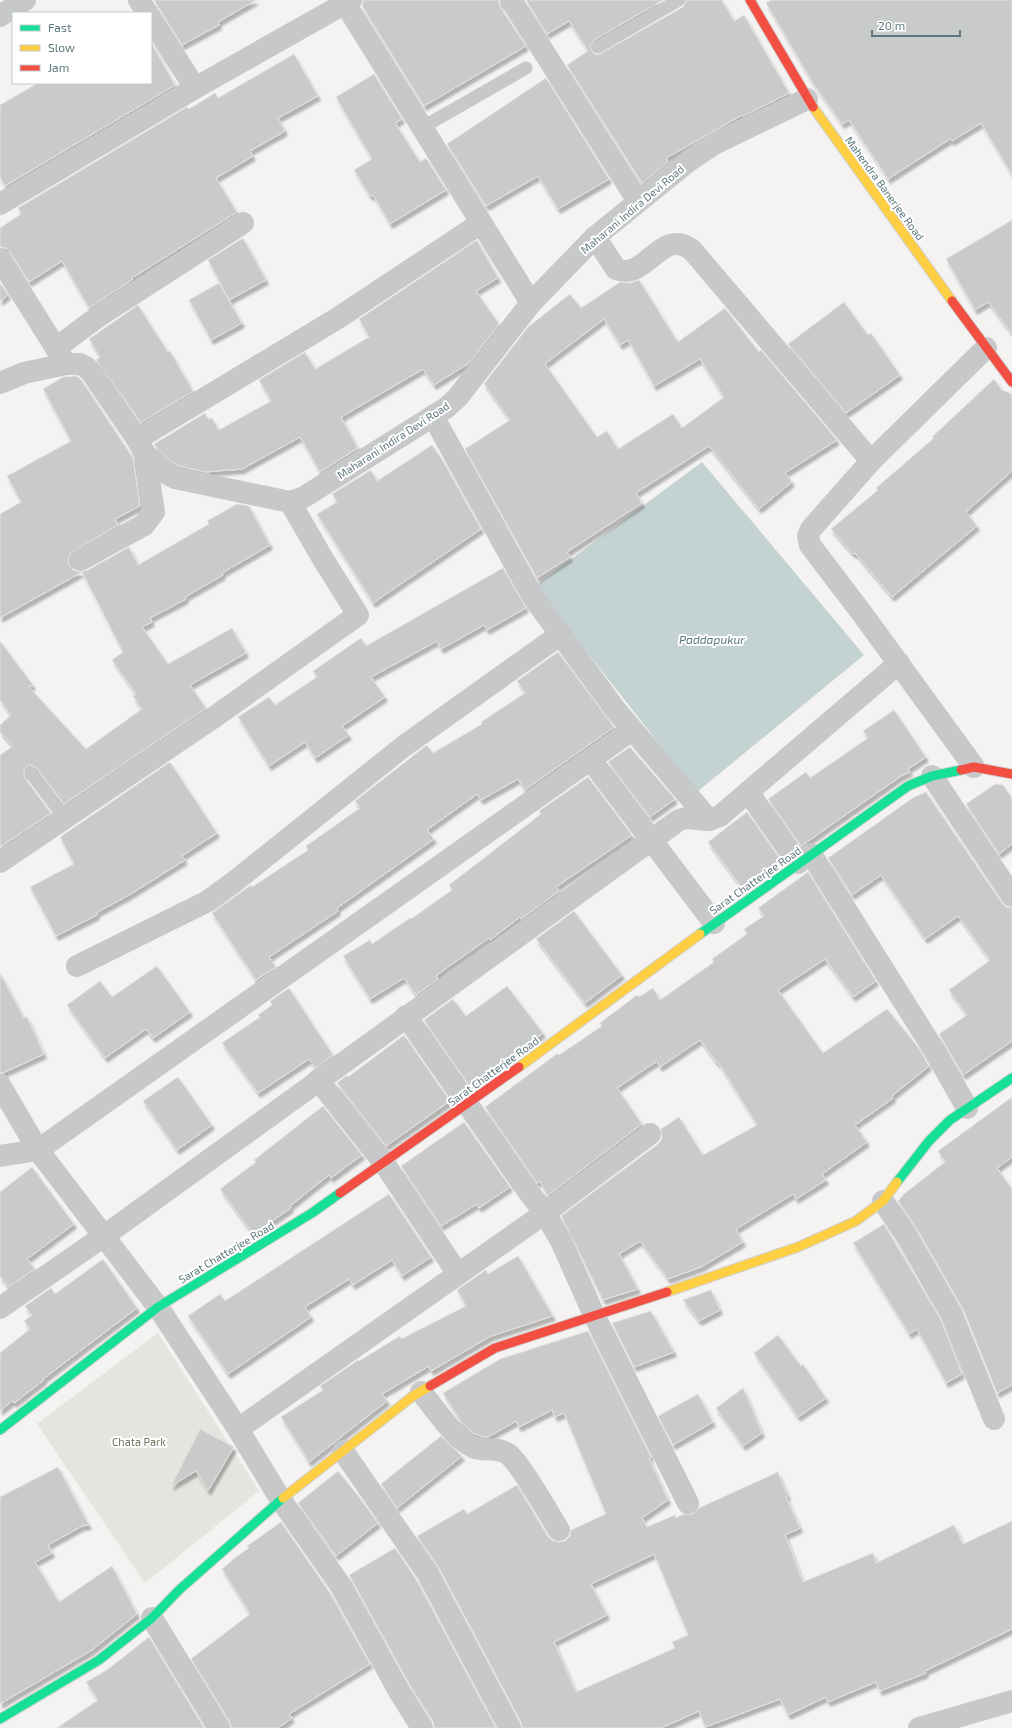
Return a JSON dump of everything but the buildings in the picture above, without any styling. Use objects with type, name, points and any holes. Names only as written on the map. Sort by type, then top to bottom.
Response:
[{"type":"street","points":[[0,16],[25,0]]},
{"type":"street","points":[[139,0],[146,12]]},
{"type":"street","points":[[511,0],[638,201]]},
{"type":"street","points":[[0,204],[195,88],[346,1],[531,303]]},
{"type":"street","name":"Mahendra Banerjee Road","points":[[756,2],[807,99],[1012,382]]},
{"type":"street","points":[[152,21],[195,88]]},
{"type":"street","name":"Maharani Indira Devi Road","points":[[290,502],[304,497],[433,416],[458,397],[531,303],[595,237],[690,160],[714,144],[807,99]]},
{"type":"street","points":[[0,383],[61,356],[99,316],[243,223]]},
{"type":"street","points":[[141,447],[481,223]]},
{"type":"street","points":[[595,237],[616,269],[628,272],[634,270],[664,248],[675,244],[685,245],[692,250],[871,461]]},
{"type":"street","points":[[0,259],[61,356],[80,364],[92,373],[141,447],[162,471],[175,478],[290,502],[358,615],[213,718],[0,862]]},
{"type":"street","points":[[974,767],[810,545],[808,536],[811,529],[871,461],[986,348]]},
{"type":"street","points":[[433,416],[533,597],[632,730],[709,820]]},
{"type":"street","points":[[80,560],[144,525],[154,512],[141,447]]},
{"type":"street","points":[[77,966],[208,901],[234,882],[404,746],[561,634]]},
{"type":"street","points":[[0,1308],[104,1236],[678,820],[686,818],[709,820],[720,816],[898,663]]},
{"type":"street","points":[[0,1156],[38,1150],[632,730]]},
{"type":"street","points":[[591,760],[714,923]]},
{"type":"street","name":"Sarat Chatterjee Road","points":[[0,1430],[158,1307],[312,1214],[468,1104],[714,923],[908,786],[932,776],[974,767],[1012,774]]},
{"type":"street","points":[[932,776],[1012,896]]},
{"type":"street","points":[[748,792],[805,859],[936,1052],[968,1108]]},
{"type":"street","points":[[406,1016],[530,1194],[546,1213],[561,1242],[594,1315],[688,1503]]},
{"type":"street","points":[[0,1719],[99,1660],[152,1618],[179,1590],[281,1500],[421,1392],[495,1348],[647,1299],[798,1247],[856,1220],[883,1201],[940,1128],[1012,1078]]},
{"type":"street","points":[[318,1080],[384,1163],[458,1274]]},
{"type":"street","points":[[0,1085],[38,1150],[158,1307],[238,1429],[281,1500],[341,1586],[400,1693],[422,1728]]},
{"type":"street","points":[[238,1429],[546,1213],[650,1134]]},
{"type":"street","points":[[883,1201],[906,1235],[952,1315],[994,1419]]},
{"type":"street","points":[[421,1392],[461,1440],[474,1448],[498,1449],[509,1455],[518,1466],[559,1530]]},
{"type":"street","points":[[343,1451],[428,1574],[510,1728]]},
{"type":"street","points":[[152,1618],[219,1728]]},
{"type":"street","points":[[919,1728],[1012,1701]]},
{"type":"lane","points":[[598,47],[679,0]]},
{"type":"lane","points":[[423,127],[526,68]]},
{"type":"lane","points":[[31,773],[65,818]]},
{"type":"green space","name":"Chata Park","points":[[158,1333],[259,1491],[145,1583],[37,1424]]},
{"type":"water","name":"Paddapukur","points":[[702,462],[864,655],[697,792],[535,586]]},
{"type":"traffic: fast","points":[[700,934],[908,786],[932,776],[961,770]]},
{"type":"traffic: fast","points":[[897,1182],[929,1141],[950,1120],[1012,1078]]},
{"type":"traffic: fast","points":[[0,1430],[158,1307],[312,1213],[340,1193]]},
{"type":"traffic: fast","points":[[0,1719],[99,1660],[152,1618],[179,1590],[283,1498]]},
{"type":"traffic: slow","points":[[813,107],[952,301]]},
{"type":"traffic: slow","points":[[519,1067],[700,934]]},
{"type":"traffic: slow","points":[[667,1292],[798,1247],[856,1221],[883,1201],[897,1182]]},
{"type":"traffic: slow","points":[[283,1498],[413,1396],[430,1386]]},
{"type":"traffic: jam","points":[[750,0],[813,107]]},
{"type":"traffic: jam","points":[[952,301],[1012,382]]},
{"type":"traffic: jam","points":[[961,770],[974,767],[1012,774]]},
{"type":"traffic: jam","points":[[340,1193],[519,1067]]},
{"type":"traffic: jam","points":[[430,1386],[495,1348],[667,1292]]}]
